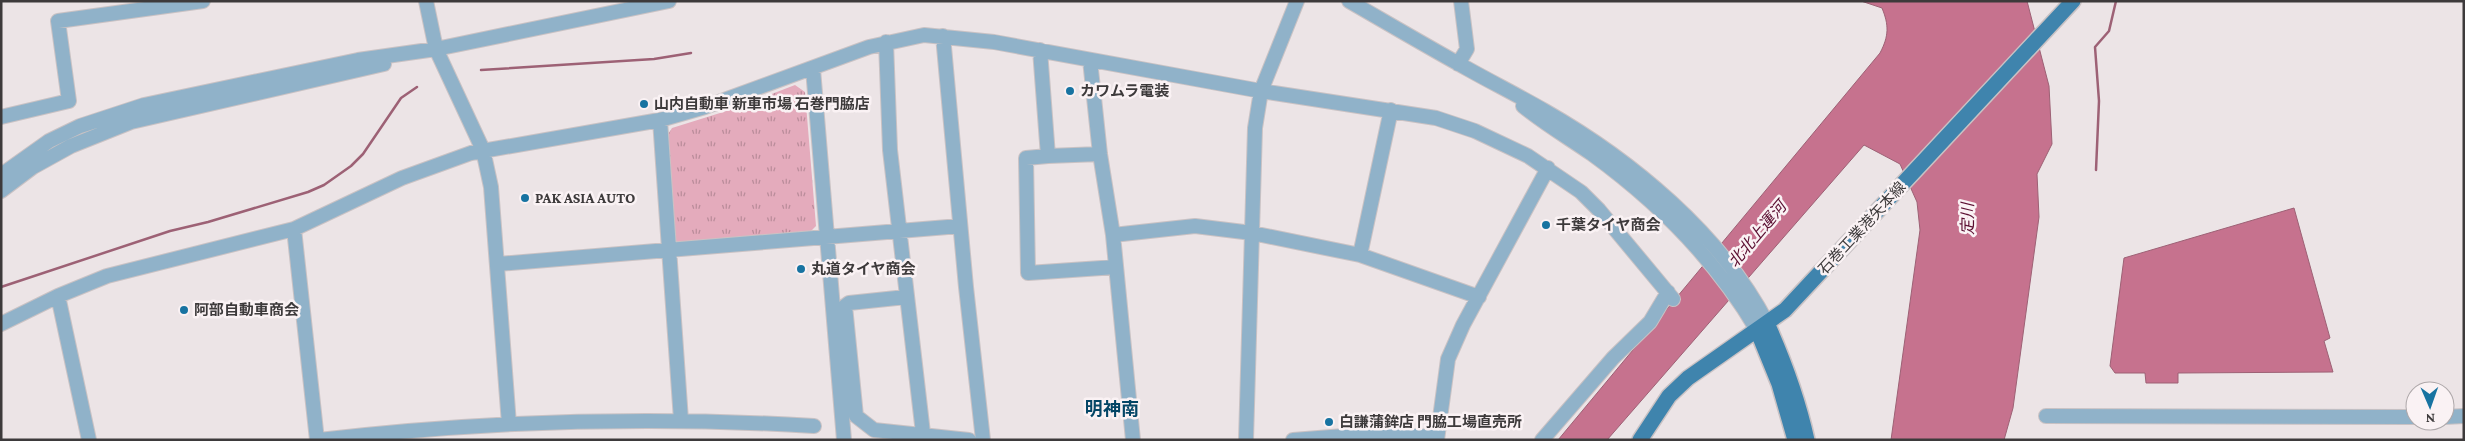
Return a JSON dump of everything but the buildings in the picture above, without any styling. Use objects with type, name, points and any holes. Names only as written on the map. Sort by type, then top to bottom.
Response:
[{"type":"main road","name":"石巻工業港矢本線","points":[[1640,440],[1669,396],[1688,378],[1785,310],[2073,1]]},
{"type":"main road","points":[[1762,327],[1795,440]]},
{"type":"main road","points":[[1762,327],[1788,372],[1800,407],[1807,440]]},
{"type":"street","points":[[1,117],[69,102],[58,21],[149,5],[204,1]]},
{"type":"street","points":[[426,1],[436,49],[483,150],[491,187],[509,424]]},
{"type":"street","points":[[1,176],[49,141],[80,126],[144,105],[358,60],[436,49],[669,1]]},
{"type":"street","points":[[1246,440],[1255,128],[1261,91],[1297,1]]},
{"type":"street","points":[[1349,1],[1499,87],[1546,111],[1629,168],[1679,209],[1714,245],[1762,327]]},
{"type":"street","points":[[1458,64],[1467,50],[1461,1]]},
{"type":"street","points":[[1,324],[58,296],[107,276],[294,229],[402,178],[483,150],[660,120],[705,107],[886,42],[924,35],[943,36],[1040,50],[1261,91],[1436,118],[1475,131],[1548,168],[1581,192],[1600,210],[1671,295],[1650,322],[1614,358],[1542,440]]},
{"type":"street","points":[[943,36],[960,226],[983,440]]},
{"type":"street","points":[[886,42],[890,150],[923,434]]},
{"type":"street","points":[[1,191],[33,167],[71,146],[131,122],[357,71],[436,49]]},
{"type":"street","points":[[1040,50],[1048,156]]},
{"type":"street","points":[[1090,60],[1100,154],[1113,235],[1133,440]]},
{"type":"street","points":[[813,69],[844,440]]},
{"type":"street","points":[[1499,87],[1541,120],[1592,154],[1633,186],[1675,223],[1743,296]]},
{"type":"street","points":[[1360,255],[1391,110]]},
{"type":"street","points":[[660,120],[681,420]]},
{"type":"street","points":[[1100,154],[1026,158],[1028,273],[1116,267]]},
{"type":"street","points":[[1293,440],[1370,434],[1437,438],[1448,358],[1463,325],[1548,168]]},
{"type":"street","points":[[498,264],[960,226]]},
{"type":"street","points":[[1113,235],[1195,226],[1252,232],[1360,255],[1479,297]]},
{"type":"street","points":[[294,229],[318,440],[409,430],[509,424],[681,420],[814,426]]},
{"type":"street","points":[[58,296],[89,440]]},
{"type":"street","points":[[906,297],[849,303],[846,306],[856,416],[874,430],[970,440]]},
{"type":"street","points":[[2046,416],[2405,417]]},
{"type":"green space","points":[[795,85],[805,92],[816,226],[808,234],[680,244],[674,240],[667,136],[672,128],[736,108]]},
{"type":"water","points":[[1861,1],[2027,1],[2049,86],[2052,144],[2037,174],[2039,217],[2013,408],[2004,440],[1891,440],[1920,230],[1917,202],[1900,164],[1864,145],[1607,440],[1558,440],[1880,53],[1885,41],[1887,25],[1882,8]]},
{"type":"water","points":[[2294,208],[2330,338],[2324,341],[2333,372],[2178,373],[2178,383],[2146,383],[2145,373],[2115,373],[2110,366],[2124,258]]},
{"type":"waterway","points":[[2096,170],[2099,101],[2095,47],[2109,31],[2116,1]]},
{"type":"waterway","points":[[481,70],[654,59],[691,53]]},
{"type":"waterway","points":[[1,287],[170,231],[208,222],[308,192],[324,185],[351,166],[363,154],[401,98],[417,87]]},
{"type":"place","name":"カワムラ電装","points":[[1070,91]]},
{"type":"place","name":"山内自動車 新車市場 石巻門脇店","points":[[644,104]]},
{"type":"place","name":"PAK ASIA AUTO","points":[[525,198]]},
{"type":"place","name":"千葉タイヤ商会","points":[[1546,225]]},
{"type":"place","name":"丸道タイヤ商会","points":[[801,269]]},
{"type":"place","name":"阿部自動車商会","points":[[184,310]]},
{"type":"place","name":"白謙蒲鉾店 門脇工場直売所","points":[[1329,422]]},
{"type":"district","name":"明神南","points":[[1112,409]]},
{"type":"water label","name":"定川","points":[[1967,219]]},
{"type":"water label","name":"北北上運河","points":[[1757,234]]}]
